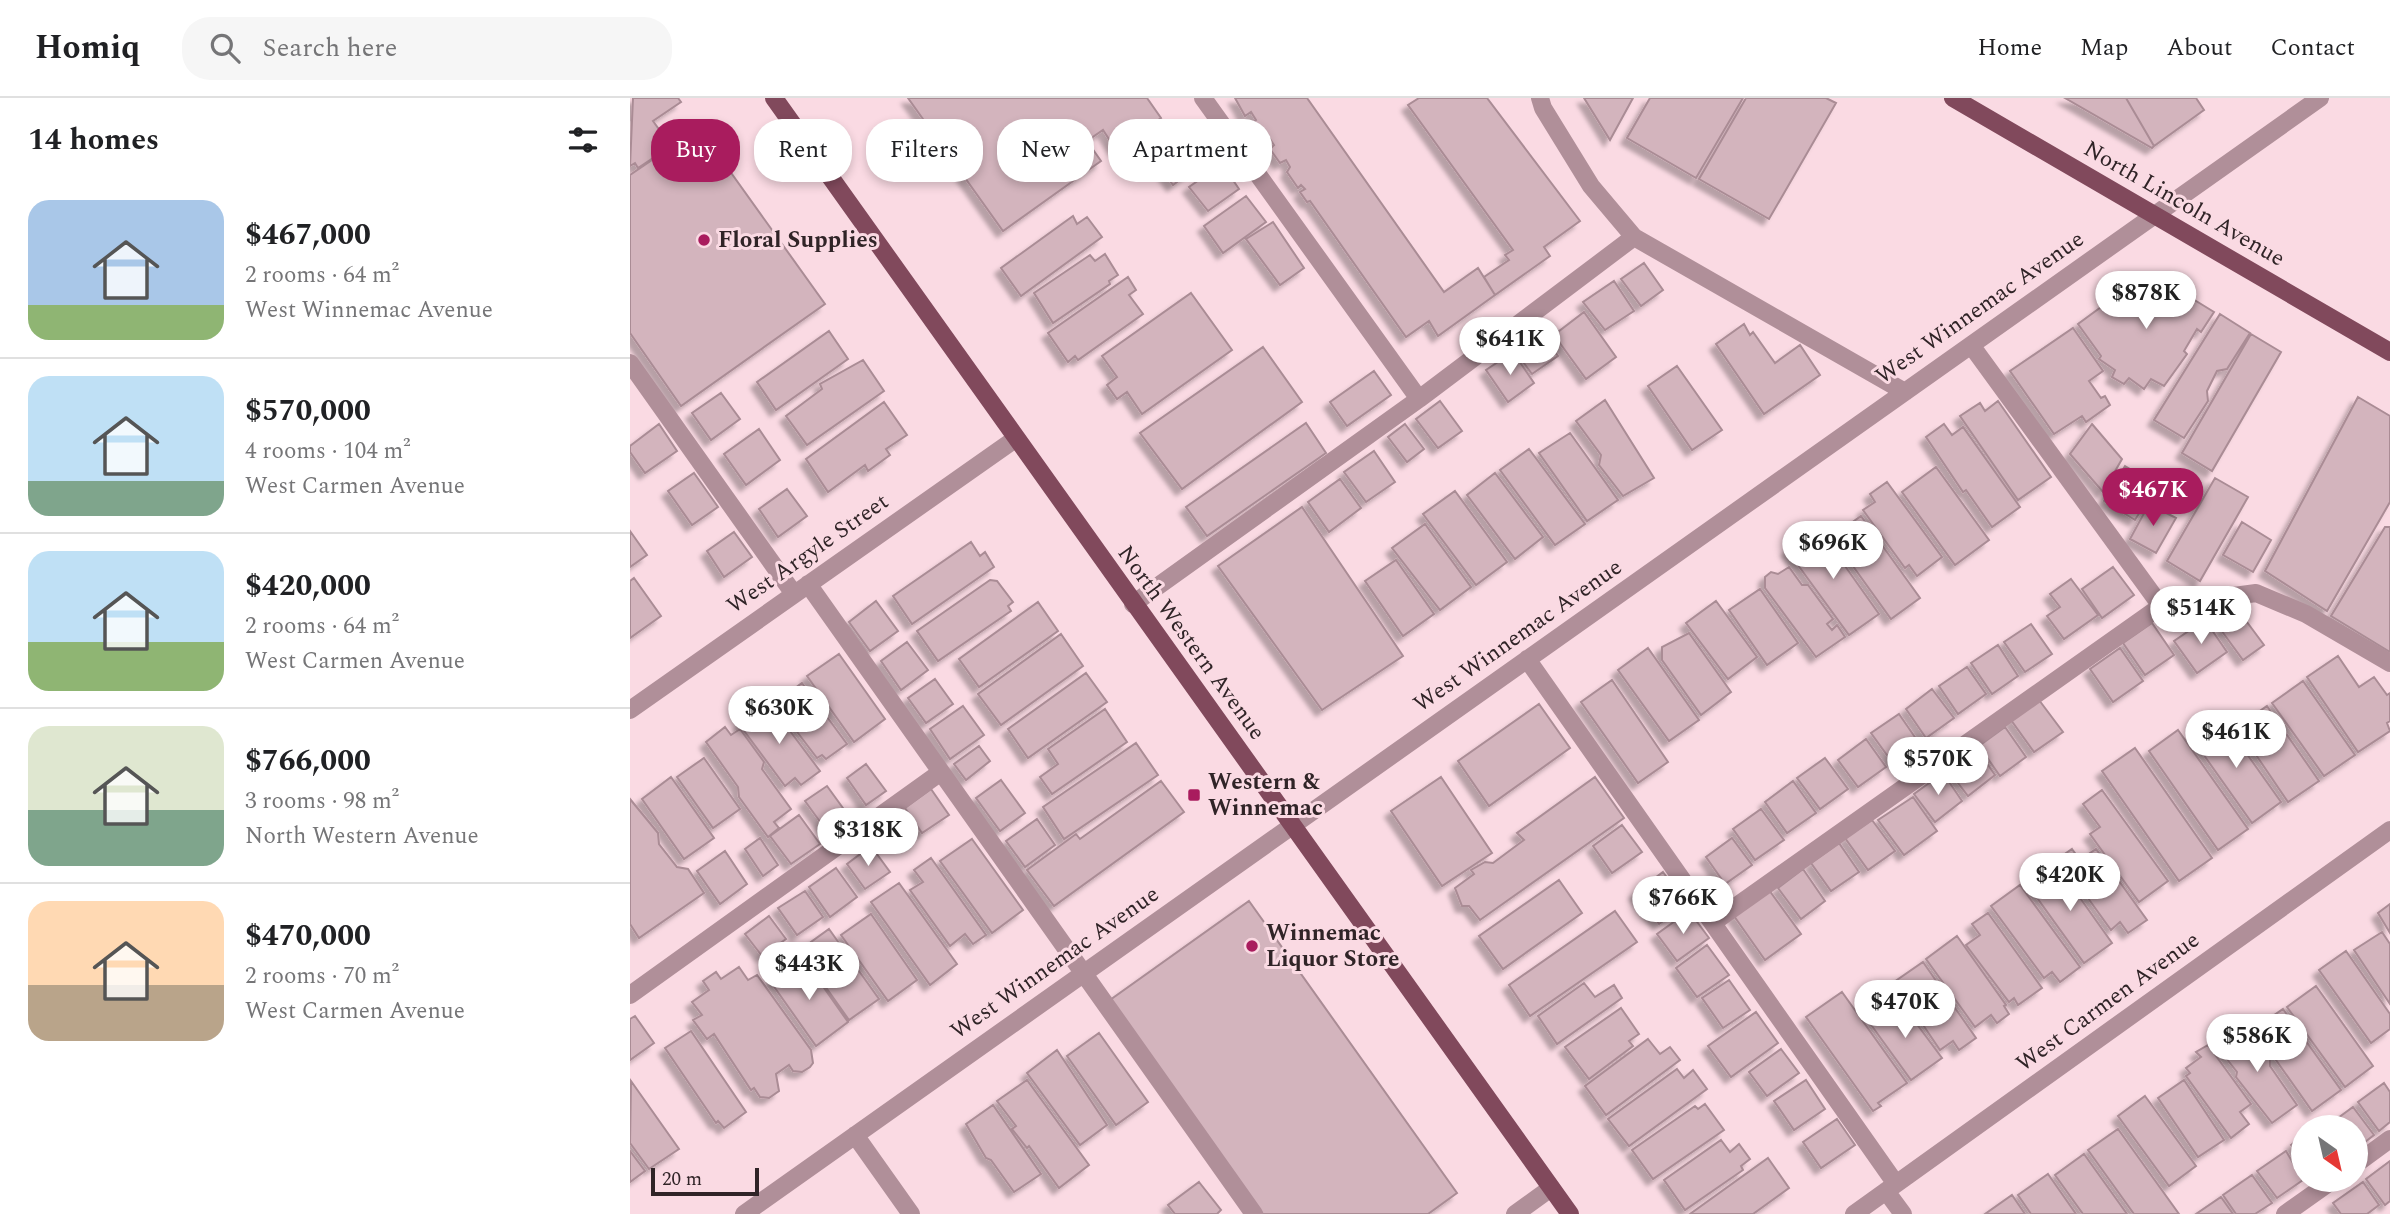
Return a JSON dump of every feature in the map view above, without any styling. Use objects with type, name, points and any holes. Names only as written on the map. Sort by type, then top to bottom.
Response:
[{"type":"main road","name":"North Western Avenue","points":[[774,98],[1570,1214]]},
{"type":"main road","name":"North Lincoln Avenue","points":[[1953,98],[2390,352]]},
{"type":"street","points":[[1203,98],[1419,398]]},
{"type":"street","points":[[1540,98],[1543,108],[1591,186],[1634,237],[1905,392]]},
{"type":"street","name":"West Winnemac Avenue","points":[[744,1214],[2320,98]]},
{"type":"street","points":[[1133,604],[1419,398],[1634,237]]},
{"type":"street","points":[[1971,345],[2161,606]]},
{"type":"street","points":[[630,363],[941,772],[1254,1214]]},
{"type":"street","name":"West Argyle Street","points":[[630,710],[1015,439]]},
{"type":"street","points":[[1714,922],[2161,606],[2256,593],[2306,614],[2390,663]]},
{"type":"street","points":[[1527,659],[1714,922],[1891,1187],[1903,1214]]},
{"type":"street","points":[[630,995],[941,772]]},
{"type":"street","name":"West Carmen Avenue","points":[[1854,1214],[2390,830]]},
{"type":"street","points":[[855,1135],[911,1214]]},
{"type":"street","points":[[2368,1155],[2390,1139]]},
{"type":"street","points":[[1515,1214],[1552,1188]]},
{"type":"street","points":[[2284,1214],[2316,1192]]},
{"type":"building","points":[[633,98],[678,98],[681,102],[656,119],[651,119],[651,159],[638,168],[635,163],[630,166]]},
{"type":"building","points":[[908,98],[1147,98],[1161,118],[1108,119],[1108,138],[1103,130],[1094,136],[1094,119],[997,119],[997,182],[1072,182],[1003,231],[968,182],[983,182],[983,119],[923,119]]},
{"type":"building","points":[[1235,98],[1307,98],[1444,292],[1478,268],[1495,295],[1438,336],[1429,321],[1406,337],[1310,201],[1307,202],[1300,192],[1305,189],[1301,185],[1298,188],[1287,172],[1290,167],[1286,160],[1280,163],[1272,152],[1272,119],[1255,119],[1251,112],[1245,116]]},
{"type":"building","points":[[1419,98],[1487,98],[1580,221],[1544,247],[1550,256],[1495,295],[1484,277],[1509,260],[1505,255],[1513,250],[1408,105]]},
{"type":"building","points":[[1584,98],[1633,98],[1610,140]]},
{"type":"building","points":[[1650,98],[1743,98],[1696,178],[1627,138]]},
{"type":"building","points":[[1746,98],[1826,98],[1836,103],[1769,219],[1699,179]]},
{"type":"building","points":[[2065,98],[2126,98],[2154,146],[2152,148]]},
{"type":"building","points":[[2126,98],[2196,98],[2204,110],[2154,146]]},
{"type":"building","points":[[1094,151],[1101,161],[1094,166]]},
{"type":"building","name":"Floral Supplies","points":[[651,161],[651,182],[738,182],[825,304],[681,406],[630,333],[630,175]]},
{"type":"building","points":[[1196,182],[1234,182],[1239,189],[1208,211],[1189,187]]},
{"type":"building","points":[[1246,196],[1266,222],[1223,253],[1204,226]]},
{"type":"building","points":[[1073,216],[1077,224],[1087,217],[1102,237],[1021,296],[1001,268]]},
{"type":"building","points":[[1273,222],[1304,268],[1280,285],[1246,239]]},
{"type":"building","points":[[1105,254],[1118,275],[1109,281],[1110,284],[1053,323],[1034,293],[1090,255],[1095,261]]},
{"type":"building","points":[[1644,263],[1663,290],[1641,306],[1621,279]]},
{"type":"building","points":[[2146,274],[2152,274],[2214,312],[2201,332],[2197,329],[2184,351],[2187,354],[2164,386],[2151,379],[2144,389],[2129,378],[2124,384],[2112,377],[2115,370],[2099,359],[2101,356],[2078,324]]},
{"type":"building","points":[[1128,277],[1136,290],[1129,295],[1143,314],[1078,360],[1075,356],[1068,362],[1048,333]]},
{"type":"building","points":[[1614,281],[1634,311],[1605,330],[1583,302]]},
{"type":"building","points":[[1191,293],[1232,350],[1142,414],[1127,392],[1117,399],[1107,385],[1117,377],[1102,356]]},
{"type":"building","points":[[1584,312],[1616,357],[1586,379],[1554,335]]},
{"type":"building","points":[[2220,314],[2250,333],[2227,369],[2217,371],[2207,391],[2208,401],[2184,438],[2154,420]]},
{"type":"building","points":[[1744,324],[1750,335],[1753,332],[1775,363],[1800,345],[1820,375],[1764,414],[1716,344]]},
{"type":"building","points":[[1538,328],[1558,356],[1532,374],[1512,347]]},
{"type":"building","points":[[2073,328],[2103,371],[2089,381],[2101,398],[2105,396],[2110,405],[2086,422],[2082,416],[2054,434],[2010,371]]},
{"type":"building","points":[[829,331],[848,359],[776,410],[757,382]]},
{"type":"building","points":[[2251,334],[2281,352],[2212,471],[2182,453]]},
{"type":"building","points":[[1263,347],[1302,402],[1182,489],[1140,433]]},
{"type":"building","points":[[1513,352],[1534,383],[1508,402],[1486,370]]},
{"type":"building","points":[[863,360],[884,391],[807,445],[786,416],[822,389],[820,384]]},
{"type":"building","points":[[1677,366],[1722,430],[1692,450],[1648,386]]},
{"type":"building","points":[[1374,371],[1391,395],[1347,426],[1330,402]]},
{"type":"building","points":[[721,393],[740,419],[711,440],[692,413]]},
{"type":"building","points":[[2358,397],[2390,416],[2390,502],[2327,611],[2265,571]]},
{"type":"building","points":[[1605,400],[1654,478],[1623,496],[1599,465],[1601,455],[1576,421]]},
{"type":"building","points":[[1440,401],[1462,431],[1438,448],[1416,419]]},
{"type":"building","points":[[1998,401],[2051,477],[2018,500],[1960,416],[1980,403],[1985,411]]},
{"type":"building","points":[[884,402],[907,435],[886,449],[890,455],[868,471],[865,465],[828,492],[806,459]]},
{"type":"building","points":[[1306,423],[1326,453],[1207,536],[1186,507]]},
{"type":"building","points":[[659,424],[677,451],[645,473],[630,452],[630,446]]},
{"type":"building","points":[[1405,424],[1424,449],[1407,462],[1388,437]]},
{"type":"building","points":[[1944,424],[1952,435],[1963,427],[2020,507],[1992,527],[1966,490],[1963,492],[1926,437]]},
{"type":"building","points":[[2092,424],[2122,459],[2103,492],[2070,454]]},
{"type":"building","points":[[759,429],[780,460],[746,485],[724,454]]},
{"type":"building","points":[[1570,433],[1618,500],[1587,521],[1539,453]]},
{"type":"building","points":[[1529,449],[1585,524],[1555,545],[1500,470]]},
{"type":"building","points":[[1374,451],[1395,482],[1366,502],[1344,472]]},
{"type":"building","points":[[2125,466],[2157,485],[2135,520],[2104,501]]},
{"type":"building","points":[[1936,467],[1989,540],[1955,565],[1902,492]]},
{"type":"building","points":[[694,473],[718,507],[692,525],[668,491]]},
{"type":"building","points":[[1495,473],[1543,537],[1515,559],[1467,495]]},
{"type":"building","points":[[2215,478],[2248,497],[2200,581],[2167,561]]},
{"type":"building","points":[[1340,479],[1361,508],[1329,532],[1308,502]]},
{"type":"building","points":[[1887,482],[1942,557],[1917,576],[1909,565],[1905,568],[1863,510],[1875,502],[1870,494]]},
{"type":"building","points":[[787,489],[807,516],[778,537],[759,509]]},
{"type":"building","points":[[1455,491],[1507,562],[1476,585],[1423,514]]},
{"type":"building","points":[[2149,504],[2176,518],[2156,553],[2130,539]]},
{"type":"building","points":[[1302,507],[1403,656],[1322,710],[1218,566]]},
{"type":"building","points":[[1861,516],[1920,598],[1891,619],[1832,537]]},
{"type":"building","points":[[2242,522],[2271,540],[2253,572],[2223,555]]},
{"type":"building","points":[[1425,524],[1471,587],[1440,610],[1392,548]]},
{"type":"building","points":[[2385,527],[2390,527],[2390,652],[2331,616]]},
{"type":"building","points":[[1818,528],[1879,614],[1849,635],[1787,550]]},
{"type":"building","points":[[630,531],[647,555],[630,567]]},
{"type":"building","points":[[734,532],[752,557],[724,577],[707,551]]},
{"type":"building","points":[[971,542],[980,556],[985,552],[994,567],[912,624],[893,596]]},
{"type":"building","points":[[1396,560],[1434,614],[1403,636],[1365,581]]},
{"type":"building","points":[[1789,567],[1802,585],[1808,585],[1833,619],[1827,624],[1832,630],[1837,625],[1845,637],[1816,657],[1765,588],[1765,577],[1771,572],[1778,574]]},
{"type":"building","points":[[2113,567],[2134,595],[2102,618],[2082,589]]},
{"type":"building","points":[[634,578],[661,616],[630,638],[630,581]]},
{"type":"building","points":[[2071,579],[2098,615],[2064,639],[2047,616],[2060,607],[2050,594]]},
{"type":"building","points":[[990,580],[997,581],[1013,602],[1008,606],[1011,611],[938,661],[917,631]]},
{"type":"building","points":[[1760,589],[1798,643],[1767,665],[1729,610]]},
{"type":"building","points":[[876,601],[898,631],[870,651],[849,622]]},
{"type":"building","points":[[1716,601],[1757,657],[1728,679],[1686,623]]},
{"type":"building","points":[[1038,602],[1058,631],[979,687],[959,659]]},
{"type":"building","points":[[2241,614],[2264,645],[2243,660],[2221,630]]},
{"type":"building","points":[[2205,620],[2227,652],[2197,673],[2174,641]]},
{"type":"building","points":[[2152,623],[2174,655],[2145,675],[2123,643]]},
{"type":"building","points":[[2031,624],[2052,654],[2025,672],[2004,642]]},
{"type":"building","points":[[1689,633],[1731,692],[1701,715],[1662,660],[1662,647]]},
{"type":"building","points":[[1061,634],[1083,666],[1001,725],[978,694]]},
{"type":"building","points":[[907,642],[928,670],[901,690],[881,661]]},
{"type":"building","points":[[1998,645],[2018,676],[1992,694],[1971,663]]},
{"type":"building","points":[[1648,648],[1699,720],[1669,741],[1618,670]]},
{"type":"building","points":[[2120,648],[2143,681],[2113,702],[2090,669]]},
{"type":"building","points":[[839,654],[885,719],[854,742],[807,676]]},
{"type":"building","points":[[2338,656],[2359,687],[2374,677],[2387,695],[2390,693],[2390,721],[2387,723],[2390,731],[2358,752],[2307,677]]},
{"type":"building","points":[[1967,667],[1986,694],[1958,714],[1939,686]]},
{"type":"building","points":[[1086,673],[1107,702],[1028,758],[1008,729]]},
{"type":"building","points":[[935,679],[953,704],[926,723],[908,698]]},
{"type":"building","points":[[1612,680],[1668,762],[1638,783],[1581,702]]},
{"type":"building","points":[[2303,681],[2355,755],[2324,776],[2272,703]]},
{"type":"building","points":[[802,683],[847,744],[826,759],[822,755],[817,758],[775,703]]},
{"type":"building","points":[[1932,689],[1954,718],[1926,738],[1906,709]]},
{"type":"building","points":[[2039,700],[2063,732],[2034,752],[2011,720]]},
{"type":"building","points":[[769,703],[820,771],[801,785],[795,778],[785,786],[739,724]]},
{"type":"building","points":[[1539,704],[1570,748],[1489,806],[1458,761]]},
{"type":"building","points":[[963,706],[984,735],[950,759],[930,729]]},
{"type":"building","points":[[2267,706],[2319,781],[2288,802],[2237,727]]},
{"type":"building","points":[[1105,709],[1127,742],[1052,794],[1040,777],[1058,764],[1048,749]]},
{"type":"building","points":[[1899,714],[1919,743],[1892,762],[1871,733]]},
{"type":"building","points":[[2220,716],[2281,802],[2252,823],[2191,737]]},
{"type":"building","points":[[725,727],[731,735],[740,729],[764,762],[762,769],[791,809],[774,822],[779,828],[768,837],[739,797],[738,787],[706,742]]},
{"type":"building","points":[[2005,727],[2026,757],[2000,776],[1979,746]]},
{"type":"building","points":[[2178,730],[2248,829],[2218,850],[2149,751]]},
{"type":"building","points":[[1866,739],[1886,767],[1858,787],[1838,760]]},
{"type":"building","points":[[1136,743],[1158,775],[1064,839],[1043,807]]},
{"type":"building","points":[[979,746],[990,761],[966,780],[954,764]]},
{"type":"building","points":[[2135,748],[2212,858],[2179,881],[2102,771]]},
{"type":"building","points":[[1977,749],[1995,775],[1968,796],[1948,770]]},
{"type":"building","points":[[704,758],[740,809],[713,828],[677,777]]},
{"type":"building","points":[[1825,758],[1848,789],[1820,809],[1797,778]]},
{"type":"building","points":[[866,764],[886,791],[866,805],[847,778]]},
{"type":"building","points":[[1943,773],[1962,801],[1935,822],[1914,794]]},
{"type":"building","points":[[671,777],[714,838],[684,859],[642,799]]},
{"type":"building","points":[[1441,777],[1492,853],[1442,886],[1391,811]]},
{"type":"building","points":[[1595,777],[1624,818],[1480,920],[1469,906],[1462,906],[1455,888],[1474,874],[1471,870],[1485,862],[1493,863],[1524,840],[1517,833]]},
{"type":"building","points":[[1001,780],[1025,813],[1000,831],[976,798]]},
{"type":"building","points":[[1161,781],[1184,812],[1054,906],[1027,870],[1076,834],[1080,839]]},
{"type":"building","points":[[1793,781],[1816,813],[1787,833],[1765,802]]},
{"type":"building","points":[[827,786],[848,815],[826,830],[805,801]]},
{"type":"building","points":[[931,789],[949,815],[922,833],[905,808]]},
{"type":"building","points":[[2102,790],[2168,881],[2139,902],[2090,834],[2100,827],[2083,804]]},
{"type":"building","points":[[1913,797],[1937,831],[1904,855],[1878,820]]},
{"type":"building","points":[[630,799],[658,833],[659,844],[677,867],[688,869],[704,893],[639,938],[630,924]]},
{"type":"building","points":[[1761,809],[1784,840],[1755,860],[1733,829]]},
{"type":"building","points":[[799,815],[820,844],[791,864],[770,836]]},
{"type":"building","points":[[1037,819],[1055,845],[1025,867],[1006,841]]},
{"type":"building","points":[[1872,820],[1895,851],[1868,870],[1845,838]]},
{"type":"building","points":[[1622,825],[1642,852],[1612,873],[1593,846]]},
{"type":"building","points":[[760,838],[778,865],[763,876],[745,849]]},
{"type":"building","points":[[1732,838],[1752,865],[1725,884],[1706,857]]},
{"type":"building","points":[[972,839],[1023,910],[992,933],[940,861]]},
{"type":"building","points":[[1839,843],[1859,872],[1831,891],[1811,863]]},
{"type":"building","points":[[871,846],[890,872],[865,889],[847,864]]},
{"type":"building","points":[[2072,849],[2080,860],[2096,849],[2147,920],[2128,933],[2120,922],[2111,930],[2059,858]]},
{"type":"building","points":[[725,851],[747,884],[720,904],[697,871]]},
{"type":"building","points":[[931,858],[986,935],[973,944],[965,934],[950,946],[910,890],[923,882],[914,870]]},
{"type":"building","points":[[2056,864],[2112,943],[2084,963],[2027,884]]},
{"type":"building","points":[[836,868],[857,897],[830,917],[809,887]]},
{"type":"building","points":[[1803,869],[1825,901],[1801,919],[1778,888]]},
{"type":"building","points":[[1663,872],[1687,905],[1659,924],[1635,893]]},
{"type":"building","points":[[1559,880],[1582,913],[1503,969],[1479,936]]},
{"type":"building","points":[[899,883],[957,964],[930,985],[871,902]]},
{"type":"building","points":[[2020,885],[2080,967],[2060,982],[2052,972],[2044,978],[1991,906]]},
{"type":"building","points":[[1769,890],[1801,934],[1765,960],[1734,916]]},
{"type":"building","points":[[805,891],[823,917],[797,935],[778,908]]},
{"type":"building","points":[[1249,901],[1457,1193],[1428,1214],[1263,1214],[1110,1000]]},
{"type":"building","points":[[2390,904],[2390,933],[2378,913]]},
{"type":"building","points":[[1615,911],[1637,942],[1530,1016],[1509,985]]},
{"type":"building","points":[[1689,911],[1709,938],[1677,961],[1657,934]]},
{"type":"building","points":[[1988,913],[2042,988],[2018,1005],[2014,998],[2009,1002],[1966,945],[1980,935],[1972,924]]},
{"type":"building","points":[[871,914],[917,980],[888,1001],[841,935]]},
{"type":"building","points":[[769,916],[786,939],[762,956],[745,934]]},
{"type":"building","points":[[829,929],[879,999],[849,1020],[808,962],[820,953],[811,942]]},
{"type":"building","points":[[2382,932],[2390,944],[2390,1004],[2354,950]]},
{"type":"building","points":[[1957,936],[2006,1005],[2004,1006],[2009,1014],[1997,1023],[1991,1015],[1975,1027],[1926,959]]},
{"type":"building","points":[[1707,945],[1729,975],[1697,997],[1676,968]]},
{"type":"building","points":[[2346,951],[2390,1014],[2390,1029],[2371,1043],[2319,970]]},
{"type":"building","points":[[803,958],[848,1022],[816,1046],[770,981]]},
{"type":"building","points":[[1923,962],[1976,1038],[1959,1050],[1953,1041],[1940,1050],[1894,982]]},
{"type":"building","points":[[739,967],[748,980],[757,975],[811,1050],[813,1063],[810,1067],[802,1072],[793,1071],[789,1065],[776,1074],[779,1091],[769,1098],[760,1097],[754,1088],[751,1090],[714,1034],[707,1039],[693,1020],[702,1015],[692,1002],[709,990],[703,981],[716,972],[721,979]]},
{"type":"building","points":[[1729,980],[1750,1010],[1723,1028],[1702,998]]},
{"type":"building","points":[[1584,983],[1595,997],[1614,985],[1622,998],[1557,1044],[1538,1016]]},
{"type":"building","points":[[2316,986],[2373,1066],[2345,1087],[2287,1007]]},
{"type":"building","points":[[1842,992],[1907,1083],[1878,1103],[1881,1106],[1873,1111],[1806,1017]]},
{"type":"building","points":[[1899,1000],[1942,1058],[1911,1080],[1869,1022]]},
{"type":"building","points":[[1621,1008],[1639,1034],[1629,1041],[1633,1046],[1589,1079],[1565,1047]]},
{"type":"building","points":[[2283,1009],[2341,1090],[2312,1111],[2254,1029]]},
{"type":"building","points":[[1756,1012],[1778,1043],[1731,1077],[1708,1046]]},
{"type":"building","points":[[635,1016],[654,1043],[630,1060],[630,1019]]},
{"type":"building","points":[[2242,1025],[2248,1028],[2270,1058],[2270,1066],[2297,1105],[2272,1123],[2236,1077],[2237,1072],[2218,1048],[2232,1038],[2231,1031]]},
{"type":"building","points":[[691,1031],[746,1112],[724,1128],[718,1121],[716,1123],[665,1048]]},
{"type":"building","points":[[1099,1033],[1148,1102],[1116,1125],[1067,1056]]},
{"type":"building","points":[[1648,1039],[1660,1054],[1670,1047],[1680,1060],[1606,1115],[1585,1086]]},
{"type":"building","points":[[2208,1045],[2251,1104],[2240,1112],[2249,1124],[2231,1138],[2186,1076],[2190,1073],[2186,1068],[2201,1057],[2196,1052]]},
{"type":"building","points":[[1781,1049],[1799,1073],[1767,1096],[1749,1072]]},
{"type":"building","points":[[1057,1050],[1107,1125],[1080,1145],[1027,1073]]},
{"type":"building","points":[[1677,1069],[1684,1078],[1693,1070],[1707,1089],[1629,1146],[1608,1119]]},
{"type":"building","points":[[1027,1080],[1089,1165],[1059,1188],[1029,1146],[1027,1148],[1012,1129],[1016,1126],[997,1101]]},
{"type":"building","points":[[1806,1080],[1825,1109],[1794,1130],[1774,1101]]},
{"type":"building","points":[[2184,1080],[2224,1140],[2198,1157],[2158,1098]]},
{"type":"building","points":[[631,1081],[679,1149],[649,1169],[630,1143]]},
{"type":"building","points":[[2384,1083],[2390,1092],[2390,1122],[2379,1131],[2358,1102]]},
{"type":"building","points":[[2145,1096],[2196,1166],[2169,1186],[2118,1116]]},
{"type":"building","points":[[1705,1104],[1724,1130],[1653,1179],[1632,1150],[1695,1106],[1698,1109]]},
{"type":"building","points":[[993,1105],[1041,1174],[1014,1192],[991,1160],[986,1158],[966,1124]]},
{"type":"building","points":[[2353,1107],[2359,1115],[2342,1115]]},
{"type":"building","points":[[1837,1119],[1855,1145],[1821,1168],[1803,1142]]},
{"type":"building","points":[[2368,1127],[2374,1135],[2368,1140]]},
{"type":"building","points":[[2118,1129],[2179,1214],[2134,1214],[2088,1150]]},
{"type":"building","points":[[1721,1140],[1730,1152],[1739,1144],[1750,1159],[1741,1166],[1743,1170],[1685,1210],[1664,1180]]},
{"type":"building","points":[[630,1151],[645,1171],[630,1182]]},
{"type":"building","points":[[2286,1151],[2291,1160],[2291,1188],[2277,1198],[2257,1171]]},
{"type":"building","points":[[2084,1154],[2127,1214],[2083,1214],[2055,1175]]},
{"type":"building","points":[[1768,1158],[1789,1188],[1753,1214],[1690,1214]]},
{"type":"building","points":[[2390,1161],[2390,1201],[2385,1205],[2368,1182],[2368,1178]]},
{"type":"building","points":[[2048,1174],[2076,1214],[2031,1214],[2018,1195]]},
{"type":"building","points":[[2252,1175],[2272,1203],[2255,1214],[2236,1214],[2223,1195]]},
{"type":"building","points":[[1199,1182],[1221,1210],[1217,1214],[1175,1214],[1168,1205]]},
{"type":"building","points":[[2368,1189],[2379,1205],[2367,1214],[2341,1214],[2333,1203],[2349,1192],[2368,1192]]},
{"type":"building","points":[[2012,1195],[2025,1214],[1985,1214]]},
{"type":"building","points":[[2221,1197],[2233,1214],[2196,1214]]},
{"type":"place","name":"Floral Supplies","points":[[704,240]]},
{"type":"place","name":"Western & Winnemac","points":[[1194,795]]},
{"type":"place","name":"Winnemac Liquor Store","points":[[1252,946]]}]
